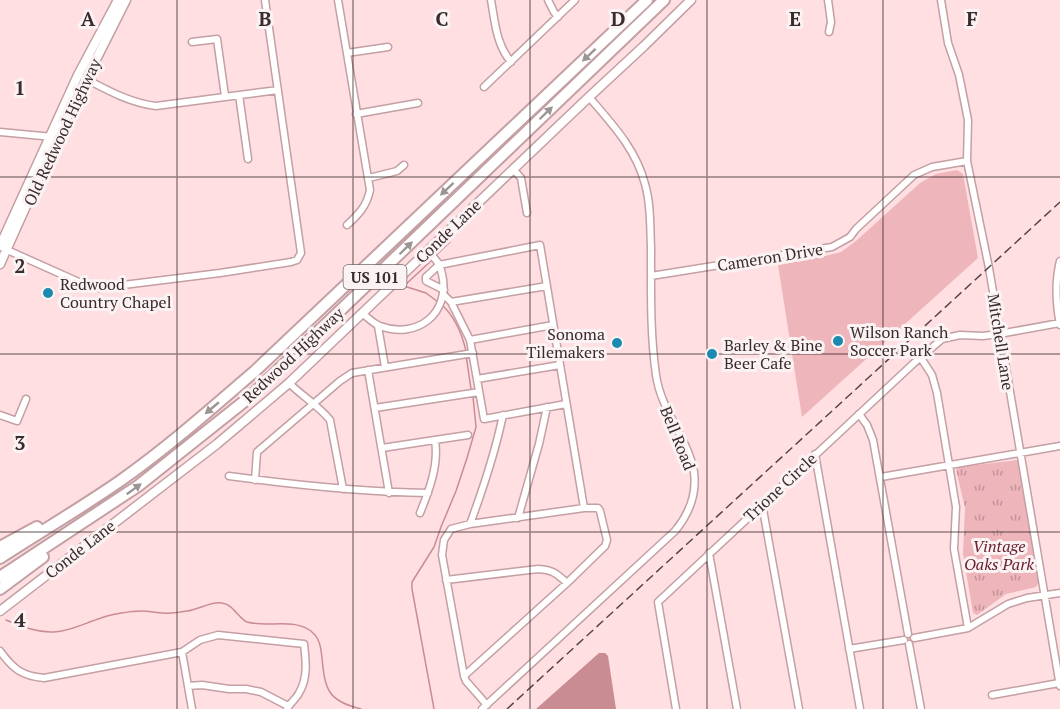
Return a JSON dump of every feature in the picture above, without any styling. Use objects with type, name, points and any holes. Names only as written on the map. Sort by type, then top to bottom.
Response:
[{"type":"highway","name":"Redwood Highway","points":[[0,558],[119,481],[168,444],[255,371],[647,0]]},
{"type":"highway","name":"Redwood Highway","points":[[0,577],[116,502],[251,396],[664,0]]},
{"type":"highway","points":[[0,547],[106,490]]},
{"type":"highway","points":[[0,589],[116,502]]},
{"type":"street","name":"Old Redwood Highway","points":[[0,264],[2,248],[118,0]]},
{"type":"street","name":"Old Redwood Highway","points":[[82,77],[126,0]]},
{"type":"street","points":[[2,248],[81,283],[99,288],[220,273],[297,260],[301,253],[265,0]]},
{"type":"street","points":[[338,0],[370,190],[368,200],[360,213],[347,225]]},
{"type":"street","points":[[491,0],[498,37],[503,52],[511,62]]},
{"type":"street","points":[[548,0],[558,17]]},
{"type":"street","points":[[484,87],[575,0]]},
{"type":"street","name":"Conde Lane","points":[[0,611],[217,444],[289,383],[362,313],[433,258],[513,169],[691,0]]},
{"type":"street","points":[[828,0],[831,22],[829,32]]},
{"type":"street","name":"Mitchell Lane","points":[[941,0],[948,43],[959,75],[968,120],[967,161],[988,268],[1060,684]]},
{"type":"street","points":[[192,42],[217,39],[225,96]]},
{"type":"street","points":[[347,53],[388,47]]},
{"type":"street","points":[[82,77],[123,98],[156,106],[278,90]]},
{"type":"street","points":[[239,94],[248,159]]},
{"type":"street","name":"Bell Road","points":[[484,707],[675,531],[691,506],[694,485],[692,465],[659,392],[657,379],[653,343],[646,186],[636,158],[617,129],[589,97]]},
{"type":"street","points":[[356,114],[418,103]]},
{"type":"street","points":[[0,132],[53,137]]},
{"type":"street","name":"Cameron Drive","points":[[651,276],[832,247],[850,237],[914,175],[932,167],[967,161]]},
{"type":"street","points":[[369,178],[397,171],[404,165]]},
{"type":"street","points":[[513,169],[521,178],[527,213]]},
{"type":"street","points":[[433,258],[540,245],[584,508]]},
{"type":"street","points":[[433,258],[426,281],[452,302],[470,340],[483,419],[566,404]]},
{"type":"street","points":[[362,313],[378,326],[394,330],[419,327],[430,320],[443,295],[444,282],[433,258]]},
{"type":"street","points":[[1060,261],[1057,296],[1060,323]]},
{"type":"street","points":[[452,302],[547,286]]},
{"type":"street","name":"Trione Circle","points":[[676,709],[658,602],[815,454],[942,339],[960,335],[999,334],[1060,323]]},
{"type":"street","points":[[470,340],[554,325]]},
{"type":"street","points":[[378,326],[385,367]]},
{"type":"street","points":[[255,480],[257,452],[352,373],[471,353]]},
{"type":"street","points":[[921,358],[932,375],[937,393],[957,507],[954,549],[968,628]]},
{"type":"street","points":[[477,379],[560,365]]},
{"type":"street","points":[[368,370],[389,493]]},
{"type":"street","points":[[289,383],[330,420],[343,489]]},
{"type":"street","points":[[375,408],[478,392]]},
{"type":"street","points":[[0,415],[17,421],[26,399]]},
{"type":"street","points":[[518,518],[547,407]]},
{"type":"street","points":[[859,414],[867,425],[873,440],[881,477],[921,709]]},
{"type":"street","points":[[471,524],[499,435],[502,415]]},
{"type":"street","points":[[382,448],[468,435]]},
{"type":"street","points":[[420,513],[428,493],[436,459],[435,440]]},
{"type":"street","points":[[881,477],[1060,446]]},
{"type":"street","points":[[815,454],[860,709]]},
{"type":"street","points":[[229,476],[389,493],[428,493]]},
{"type":"street","points":[[762,504],[799,709]]},
{"type":"street","points":[[464,676],[605,546],[607,540],[598,508],[471,524],[451,529],[444,540],[442,555],[464,676],[484,707]]},
{"type":"street","points":[[710,553],[737,709]]},
{"type":"street","points":[[446,580],[538,569],[554,571],[567,583]]},
{"type":"street","points":[[849,649],[968,628],[1008,604],[1027,598],[1060,593]]},
{"type":"street","points":[[0,651],[10,665],[21,673],[44,678],[182,652],[200,640],[218,635],[304,644],[305,681],[298,695],[287,708],[254,690],[202,685],[188,686]]},
{"type":"street","points":[[182,652],[192,709]]},
{"type":"street","points":[[992,694],[1060,684]]},
{"type":"green space","name":"Wilson Ranch Soccer Park","points":[[957,170],[963,174],[978,258],[802,417],[778,265],[841,252],[920,183],[936,174]]},
{"type":"green space","name":"Vintage Oaks Park","points":[[1018,460],[1039,582],[1036,587],[1006,594],[977,615],[973,613],[963,554],[965,508],[956,470],[959,467]]},
{"type":"shaded area","points":[[599,653],[605,653],[608,656],[616,709],[536,709]]},
{"type":"waterway","points":[[435,256],[450,242]]},
{"type":"waterway","points":[[432,260],[404,286],[426,293],[438,302]]},
{"type":"waterway","points":[[442,305],[457,326],[466,351]]},
{"type":"waterway","points":[[466,355],[471,389]]},
{"type":"waterway","points":[[434,709],[412,582],[434,547],[467,458],[476,427],[473,397]]},
{"type":"waterway","points":[[6,620],[23,627],[54,632],[121,613],[142,611],[173,613],[213,603],[226,604],[247,622],[299,625],[313,633],[320,644],[325,678],[330,692],[341,702],[361,709]]},
{"type":"railway","points":[[507,709],[1060,202]]},
{"type":"place","name":"Redwood Country Chapel","points":[[48,293]]},
{"type":"place","name":"Wilson Ranch Soccer Park","points":[[838,341]]},
{"type":"place","name":"Sonoma Tilemakers","points":[[617,343]]},
{"type":"place","name":"Barley & Bine Beer Cafe","points":[[712,354]]}]
